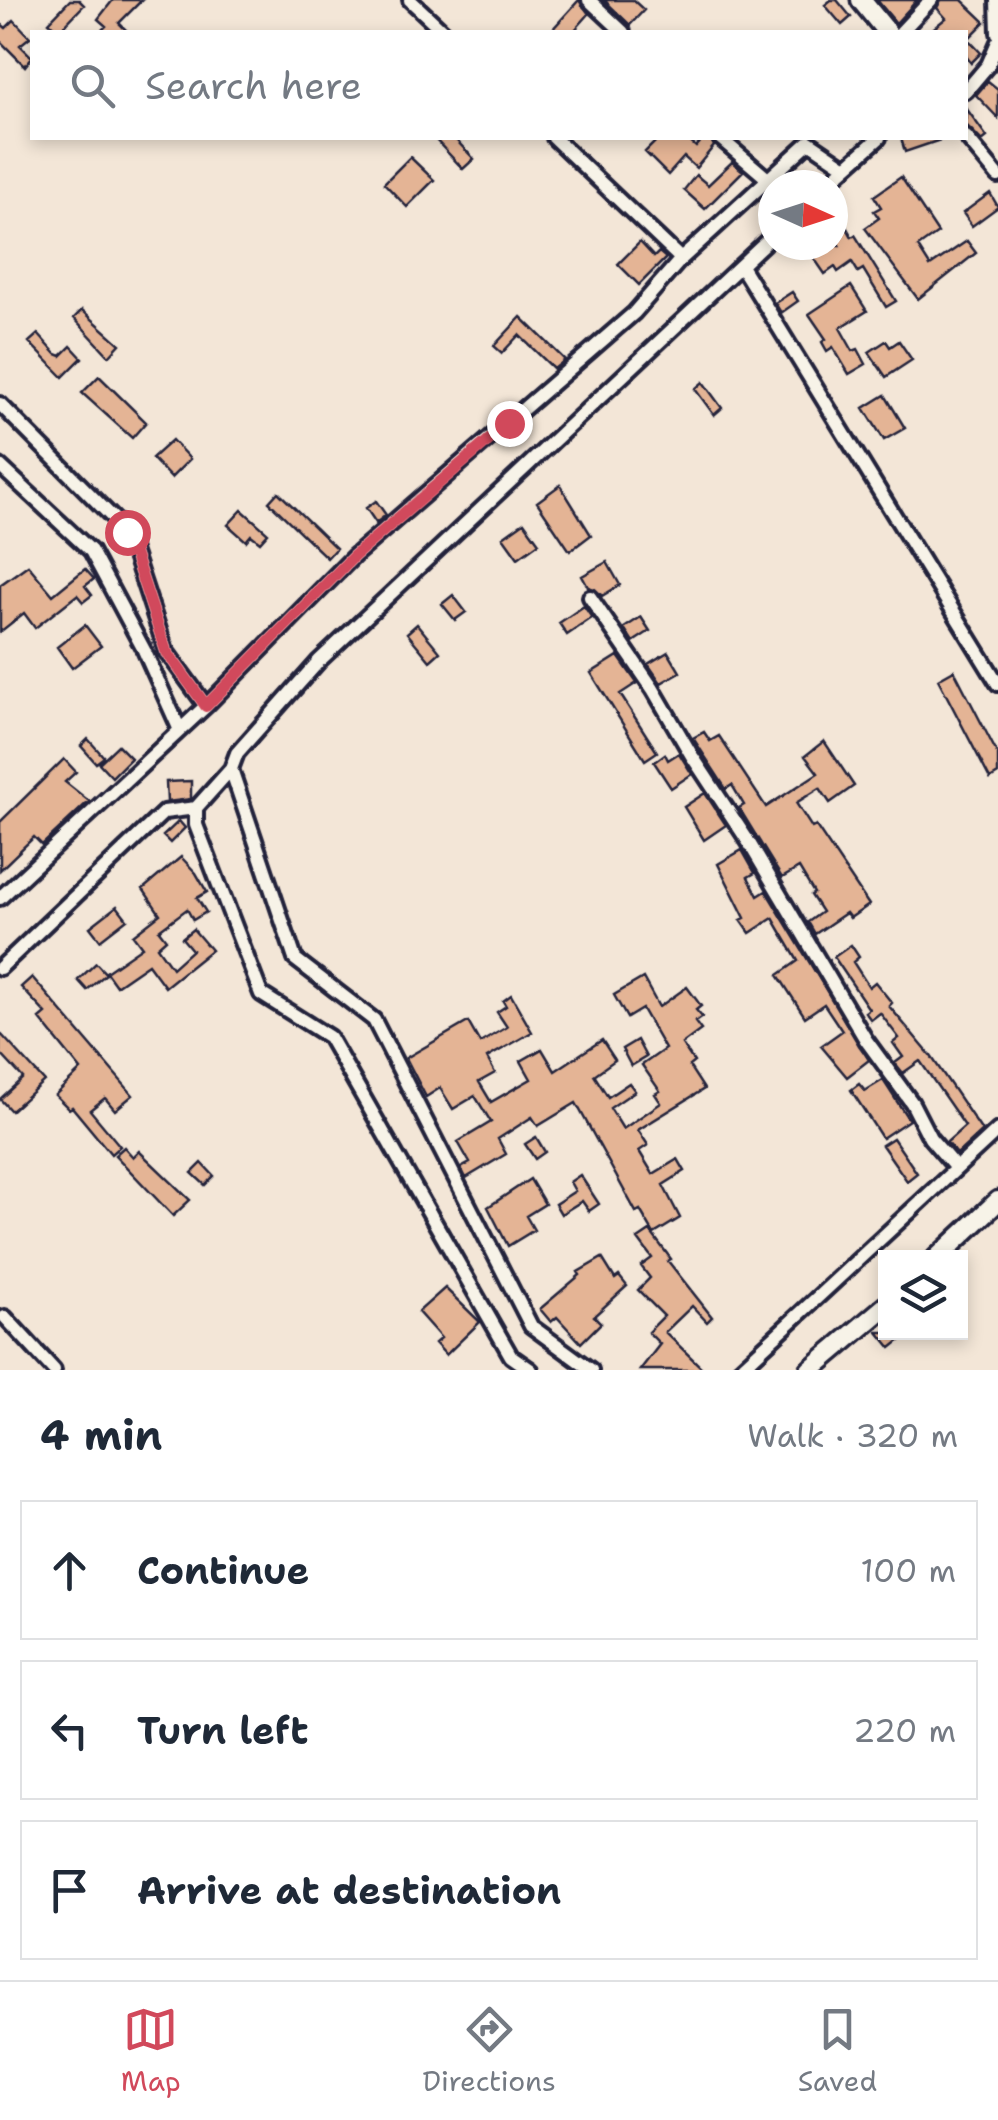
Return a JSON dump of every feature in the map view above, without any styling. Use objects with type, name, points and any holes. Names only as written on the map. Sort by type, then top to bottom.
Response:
[{"type":"street","points":[[410,0],[442,30]]},
{"type":"street","points":[[590,0],[620,30]]},
{"type":"street","points":[[860,0],[885,30]]},
{"type":"street","points":[[903,30],[931,0]]},
{"type":"street","points":[[997,0],[998,33]]},
{"type":"street","points":[[968,89],[993,69],[998,42]]},
{"type":"street","points":[[968,139],[998,176]]},
{"type":"street","points":[[556,140],[681,260]]},
{"type":"street","points":[[722,140],[758,170]]},
{"type":"street","points":[[842,170],[878,140]]},
{"type":"street","points":[[780,170],[809,142],[846,166]]},
{"type":"street","points":[[0,898],[206,706],[354,556],[634,313],[681,260],[758,191]]},
{"type":"street","points":[[0,968],[164,812],[196,808],[232,769],[236,753],[319,661],[758,249]]},
{"type":"street","points":[[740,266],[998,684]]},
{"type":"street","points":[[0,404],[127,532],[166,651],[206,706]]},
{"type":"street","points":[[0,466],[91,551],[144,650],[179,728]]},
{"type":"street","points":[[590,597],[748,841],[866,1040],[912,1104],[930,1138],[955,1167]]},
{"type":"street","points":[[232,769],[295,960],[374,1020],[531,1326],[592,1370]]},
{"type":"street","points":[[196,808],[196,825],[261,994],[329,1037],[511,1356],[531,1370]]},
{"type":"street","points":[[739,1370],[998,1130]]},
{"type":"street","points":[[946,1250],[998,1201]]},
{"type":"street","points":[[810,1370],[878,1313]]},
{"type":"street","points":[[5,1318],[54,1370]]},
{"type":"building","points":[[70,0],[79,0],[84,5],[60,30],[49,22]]},
{"type":"building","points":[[113,0],[142,0],[119,23],[126,30],[102,30],[106,26],[98,19]]},
{"type":"building","points":[[579,0],[589,14],[575,30],[552,30]]},
{"type":"building","points":[[604,0],[633,0],[644,10],[630,25]]},
{"type":"building","points":[[837,0],[851,17],[842,25],[825,5]]},
{"type":"building","points":[[877,0],[917,0],[896,23]]},
{"type":"building","points":[[941,0],[962,0],[985,22],[968,39],[968,30],[931,30],[946,18],[937,8]]},
{"type":"building","points":[[14,20],[30,37],[20,45],[30,55],[25,66],[0,41],[0,23],[6,28]]},
{"type":"building","points":[[968,39],[981,53],[971,63],[968,59]]},
{"type":"building","points":[[988,81],[998,89],[998,118],[976,95]]},
{"type":"building","points":[[968,111],[987,137],[982,141],[968,127]]},
{"type":"building","points":[[436,140],[456,140],[474,159],[463,169]]},
{"type":"building","points":[[657,140],[688,140],[696,147],[702,140],[711,140],[714,146],[696,168],[684,157],[668,175],[645,152]]},
{"type":"building","points":[[902,140],[940,140],[905,152]]},
{"type":"building","points":[[410,157],[434,180],[407,207],[384,183]]},
{"type":"building","points":[[732,162],[743,171],[705,209],[684,190],[696,175],[708,185]]},
{"type":"building","points":[[901,177],[938,233],[918,247],[930,266],[967,241],[976,253],[918,299],[865,228],[879,218],[874,211],[881,207],[874,196]]},
{"type":"building","points":[[990,193],[998,207],[972,226],[963,213]]},
{"type":"building","points":[[848,230],[896,301],[886,307],[863,269],[858,272],[852,262],[838,272],[835,267],[825,274],[815,260],[848,260]]},
{"type":"building","points":[[640,242],[654,257],[659,252],[666,258],[639,285],[618,264]]},
{"type":"building","points":[[851,286],[867,311],[840,328],[866,364],[849,374],[833,347],[827,351],[822,342],[826,339],[809,314]]},
{"type":"building","points":[[792,292],[798,301],[781,313],[775,303]]},
{"type":"building","points":[[82,310],[120,344],[109,356],[74,318]]},
{"type":"building","points":[[521,317],[565,360],[554,369],[519,335],[502,353],[494,346]]},
{"type":"building","points":[[38,334],[56,354],[61,356],[71,346],[82,358],[63,377],[29,342]]},
{"type":"building","points":[[886,341],[890,347],[899,341],[912,360],[886,377],[869,352]]},
{"type":"building","points":[[99,376],[146,422],[132,438],[82,393]]},
{"type":"building","points":[[703,382],[722,408],[714,415],[695,389]]},
{"type":"building","points":[[885,395],[905,428],[884,440],[864,408]]},
{"type":"building","points":[[172,440],[190,459],[171,478],[152,458]]},
{"type":"building","points":[[560,485],[591,535],[570,551],[537,502]]},
{"type":"building","points":[[278,492],[336,548],[327,558],[269,502]]},
{"type":"building","points":[[376,501],[386,515],[376,523],[366,508]]},
{"type":"building","points":[[242,510],[268,533],[260,542],[251,535],[246,541],[228,525]]},
{"type":"building","points":[[524,522],[539,543],[518,558],[503,537]]},
{"type":"building","points":[[607,562],[620,585],[602,596],[588,587],[582,576]]},
{"type":"building","points":[[28,565],[53,595],[85,569],[94,579],[85,586],[92,595],[83,602],[77,595],[35,628],[24,613],[0,632],[0,585]]},
{"type":"building","points":[[453,595],[466,612],[455,620],[442,604]]},
{"type":"building","points":[[584,606],[592,618],[567,635],[559,623]]},
{"type":"building","points":[[641,617],[650,631],[633,642],[624,628]]},
{"type":"building","points":[[417,624],[440,652],[430,661],[407,633]]},
{"type":"building","points":[[85,625],[101,646],[72,668],[57,647]]},
{"type":"building","points":[[668,652],[680,672],[661,683],[648,664]]},
{"type":"building","points":[[618,656],[637,683],[620,694],[657,752],[645,760],[591,673]]},
{"type":"building","points":[[954,670],[998,755],[998,774],[990,779],[938,679]]},
{"type":"building","points":[[704,732],[710,741],[719,736],[766,807],[818,773],[805,756],[824,741],[854,786],[830,803],[820,788],[796,803],[869,905],[850,918],[846,913],[815,934],[808,922],[822,912],[811,895],[814,893],[799,868],[782,878],[739,808],[744,805],[732,785],[726,789],[693,738]]},
{"type":"building","points":[[88,739],[104,757],[96,763],[81,746]]},
{"type":"building","points":[[118,745],[131,758],[112,777],[99,763]]},
{"type":"building","points":[[679,753],[692,774],[671,788],[654,762],[665,754],[668,760]]},
{"type":"building","points":[[64,759],[76,772],[65,782],[89,801],[42,845],[34,837],[0,870],[0,822]]},
{"type":"building","points":[[191,781],[191,799],[167,802],[166,782]]},
{"type":"building","points":[[705,793],[726,825],[704,840],[684,807]]},
{"type":"building","points":[[179,821],[185,828],[170,843],[163,836]]},
{"type":"building","points":[[742,850],[755,873],[748,877],[758,896],[766,891],[869,1060],[847,1077],[821,1046],[842,1031],[824,1004],[805,1017],[778,975],[798,961],[773,918],[750,933],[741,920],[745,918],[718,864]]},
{"type":"building","points":[[181,857],[207,892],[197,898],[206,912],[193,920],[187,909],[159,930],[166,939],[157,947],[172,968],[192,950],[182,938],[193,929],[211,950],[165,987],[148,964],[116,986],[106,972],[142,947],[133,935],[160,914],[143,889]]},
{"type":"building","points":[[117,906],[127,919],[100,940],[90,927]]},
{"type":"building","points":[[851,945],[859,957],[853,962],[869,987],[875,982],[892,1003],[889,1006],[931,1056],[982,1131],[957,1154],[947,1142],[965,1126],[920,1061],[903,1073],[895,1063],[903,1057],[893,1043],[899,1038],[880,1013],[871,1020],[865,1012],[869,1009],[834,957]]},
{"type":"building","points":[[96,963],[106,974],[87,990],[78,980]]},
{"type":"building","points":[[32,977],[133,1095],[115,1110],[105,1098],[90,1110],[120,1146],[111,1154],[72,1107],[69,1109],[55,1095],[81,1070],[40,1019],[46,1014],[21,987]]},
{"type":"building","points":[[643,978],[659,1007],[687,987],[701,1006],[696,1010],[702,1017],[695,1022],[701,1030],[682,1044],[694,1062],[689,1066],[704,1089],[638,1130],[648,1145],[639,1151],[653,1174],[678,1159],[685,1171],[663,1185],[680,1218],[654,1234],[640,1210],[636,1212],[576,1103],[538,1126],[532,1117],[498,1139],[506,1154],[466,1178],[461,1168],[470,1163],[458,1142],[491,1122],[475,1096],[453,1109],[440,1088],[426,1097],[406,1058],[468,1022],[480,1043],[507,1027],[497,1012],[506,1006],[503,1001],[511,995],[532,1032],[487,1058],[495,1073],[479,1082],[491,1102],[531,1079],[521,1061],[542,1049],[555,1071],[602,1040],[615,1060],[594,1075],[608,1097],[629,1083],[635,1091],[610,1108],[623,1129],[661,1103],[655,1094],[660,1091],[642,1065],[665,1049],[642,1009],[627,1018],[614,995]]},
{"type":"building","points":[[0,1033],[44,1081],[11,1111],[0,1099],[23,1078],[0,1053]]},
{"type":"building","points":[[637,1040],[646,1057],[631,1066],[622,1049]]},
{"type":"building","points":[[883,1080],[909,1120],[882,1138],[851,1090],[859,1084],[865,1091]]},
{"type":"building","points":[[536,1137],[545,1152],[535,1159],[525,1144]]},
{"type":"building","points":[[893,1138],[917,1173],[907,1181],[882,1145]]},
{"type":"building","points":[[124,1147],[133,1157],[139,1151],[190,1200],[173,1216],[115,1155]]},
{"type":"building","points":[[202,1163],[214,1176],[205,1185],[192,1173]]},
{"type":"building","points":[[580,1175],[599,1204],[589,1211],[582,1201],[561,1214],[555,1204],[575,1191],[570,1182]]},
{"type":"building","points":[[530,1179],[545,1204],[526,1216],[534,1230],[508,1246],[488,1207]]},
{"type":"building","points":[[650,1231],[712,1317],[707,1322],[692,1306],[665,1332],[704,1370],[640,1370],[660,1344],[648,1332],[664,1316],[638,1290],[650,1278],[641,1266],[652,1258],[638,1239]]},
{"type":"building","points":[[602,1258],[615,1279],[619,1276],[627,1286],[594,1316],[601,1323],[581,1343],[557,1317],[551,1322],[540,1309],[580,1275],[578,1272]]},
{"type":"building","points":[[445,1288],[480,1322],[446,1355],[435,1343],[441,1338],[418,1312]]},
{"type":"building","points":[[884,1340],[901,1340],[891,1348]]},
{"type":"route","points":[[127,532],[166,651],[206,706],[354,556],[509,423]]}]
